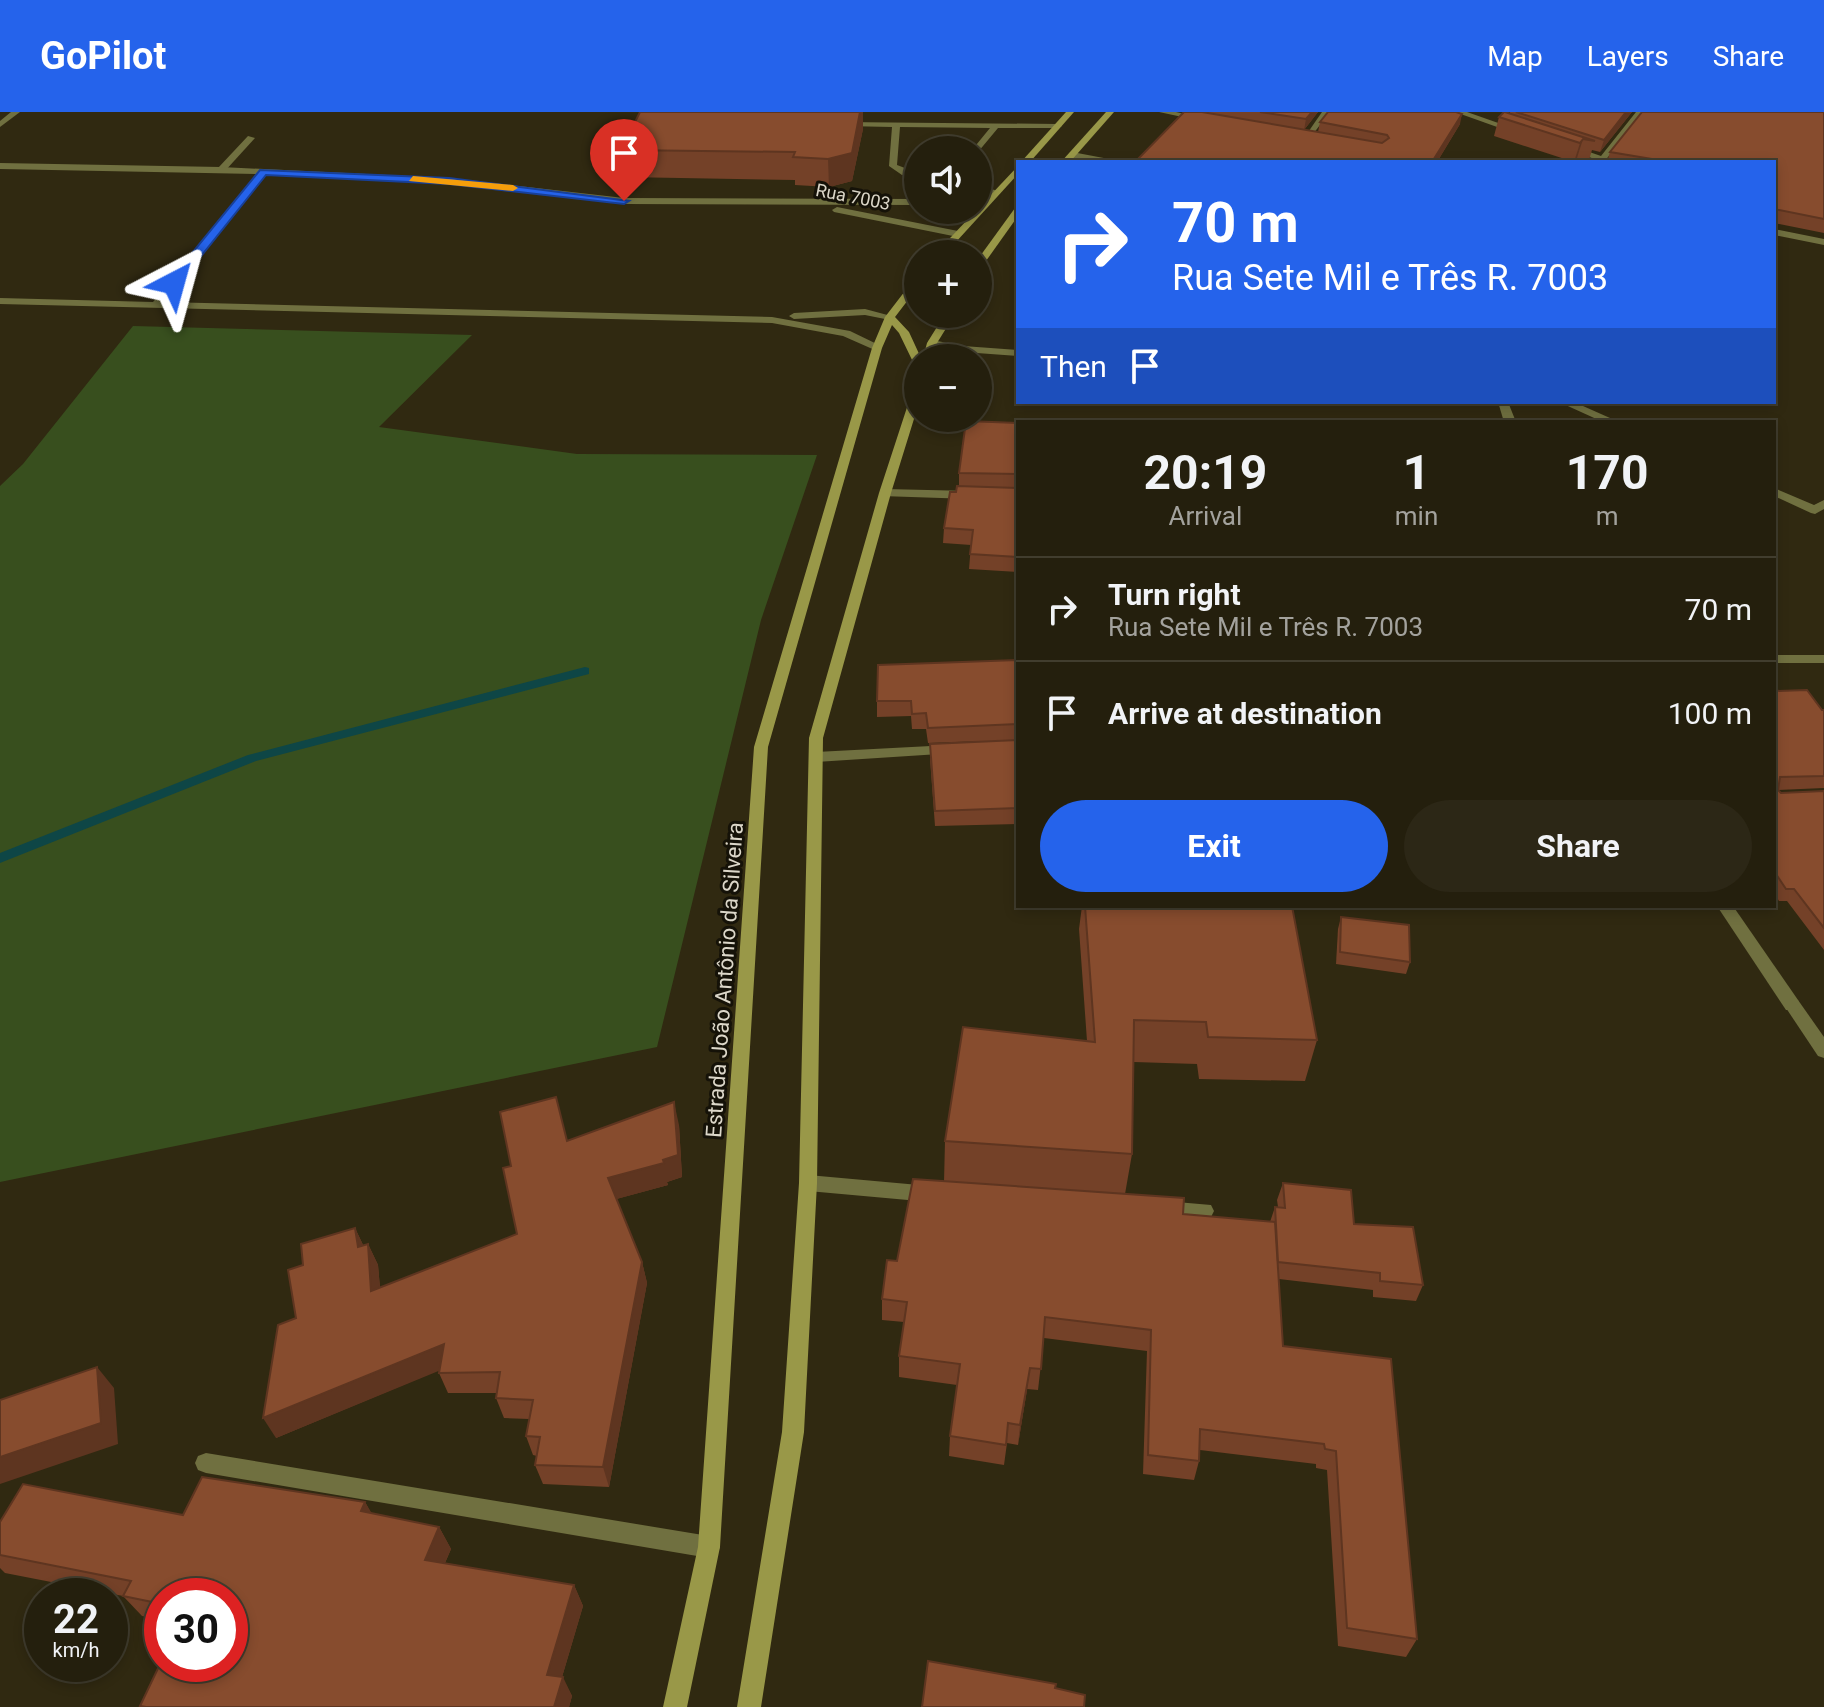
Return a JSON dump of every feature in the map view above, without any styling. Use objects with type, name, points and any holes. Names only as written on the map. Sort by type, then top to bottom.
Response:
[{"type":"main road","points":[[1027,160],[1070,112]]},
{"type":"main road","points":[[1069,159],[1110,112]]},
{"type":"main road","points":[[992,195],[1016,171]]},
{"type":"main road","points":[[992,247],[1016,213]]},
{"type":"main road","points":[[953,240],[966,224]]},
{"type":"main road","name":"Estrada João Antônio da Silveira","points":[[675,1707],[709,1547],[761,747],[877,348],[890,317],[904,298]]},
{"type":"main road","points":[[890,317],[904,332],[910,344]]},
{"type":"main road","points":[[932,343],[941,328]]},
{"type":"main road","points":[[749,1707],[793,1432],[808,1183],[816,738],[904,432]]},
{"type":"street","points":[[0,125],[16,112]]},
{"type":"street","points":[[1163,112],[1218,122]]},
{"type":"street","points":[[1307,136],[1326,112]]},
{"type":"street","points":[[1459,112],[1520,132]]},
{"type":"street","points":[[1562,146],[1601,160],[1640,112]]},
{"type":"street","points":[[834,123],[1058,126]]},
{"type":"street","points":[[896,125],[893,166],[904,172]]},
{"type":"street","points":[[988,136],[995,127]]},
{"type":"street","points":[[1292,133],[1322,138]]},
{"type":"street","points":[[221,170],[251,138]]},
{"type":"street","points":[[0,166],[264,172],[449,181],[624,201],[804,204]]},
{"type":"street","points":[[156,305],[264,172]]},
{"type":"street","points":[[992,192],[996,193]]},
{"type":"street","name":"Rua 7003","points":[[804,204],[904,202]]},
{"type":"street","name":"Rua 7003","points":[[804,204],[958,234]]},
{"type":"street","points":[[1776,232],[1824,242]]},
{"type":"street","points":[[0,301],[772,320],[848,312],[890,317]]},
{"type":"street","points":[[772,320],[846,333],[877,348]]},
{"type":"street","points":[[932,343],[1016,353]]},
{"type":"street","points":[[1569,404],[1608,420]]},
{"type":"street","points":[[885,493],[990,496]]},
{"type":"street","points":[[1776,493],[1821,509]]},
{"type":"street","points":[[1776,659],[1824,659]]},
{"type":"street","points":[[816,757],[972,749]]},
{"type":"street","points":[[1726,908],[1824,1051]]},
{"type":"street","points":[[808,1183],[955,1195]]},
{"type":"street","points":[[1141,1207],[1204,1211]]},
{"type":"street","points":[[206,1463],[709,1547]]},
{"type":"green space","points":[[133,326],[472,335],[379,427],[577,454],[817,455],[761,620],[657,1047],[0,1182],[0,486],[23,464]]},
{"type":"building","points":[[640,112],[860,112],[852,153],[828,159],[793,157],[795,152],[621,150]]},
{"type":"building","points":[[1184,112],[1202,112],[1382,143],[1389,138],[1387,135],[1320,122],[1328,112],[1462,114],[1433,160],[1137,160]]},
{"type":"building","points":[[1260,112],[1312,112],[1306,119]]},
{"type":"building","points":[[1504,112],[1595,141],[1583,139],[1580,143],[1499,117]]},
{"type":"building","points":[[1516,112],[1626,112],[1604,140]]},
{"type":"building","points":[[1642,112],[1824,112],[1824,219],[1776,209],[1776,160],[1658,160],[1610,152]]},
{"type":"building","points":[[992,422],[1016,423],[1016,474],[959,473],[965,432],[992,432]]},
{"type":"building","points":[[957,486],[1016,488],[1016,557],[970,554],[973,530],[944,528],[950,492],[956,492]]},
{"type":"building","points":[[1016,660],[1016,724],[928,728],[926,713],[912,714],[911,701],[877,701],[878,665]]},
{"type":"building","points":[[1807,690],[1824,710],[1824,776],[1780,777],[1778,790],[1781,793],[1824,791],[1824,928],[1794,889],[1786,889],[1776,874],[1776,691]]},
{"type":"building","points":[[1016,740],[1016,808],[935,811],[930,744]]},
{"type":"building","points":[[1085,908],[1292,908],[1317,1040],[1208,1037],[1206,1022],[1134,1020],[1132,1154],[945,1141],[963,1027],[1095,1042]]},
{"type":"building","points":[[1341,917],[1409,925],[1410,962],[1340,952]]},
{"type":"building","points":[[556,1097],[567,1141],[674,1102],[678,1155],[663,1160],[664,1163],[608,1178],[642,1262],[603,1467],[535,1465],[540,1437],[526,1436],[533,1400],[496,1398],[500,1372],[439,1373],[444,1344],[263,1418],[278,1325],[296,1318],[288,1270],[303,1265],[301,1244],[355,1228],[358,1247],[368,1244],[371,1291],[517,1234],[503,1168],[511,1166],[500,1112]]},
{"type":"building","points":[[913,1179],[1184,1198],[1183,1214],[1275,1222],[1283,1346],[1391,1359],[1417,1639],[1347,1628],[1336,1451],[1325,1449],[1324,1444],[1200,1429],[1199,1461],[1148,1455],[1151,1330],[1045,1317],[1041,1369],[1030,1368],[1020,1425],[1008,1423],[1006,1445],[950,1436],[960,1364],[899,1356],[907,1302],[882,1299],[887,1260],[897,1261]]},
{"type":"building","points":[[1283,1183],[1351,1190],[1354,1224],[1413,1227],[1423,1285],[1380,1281],[1380,1273],[1278,1262],[1275,1207],[1285,1208]]},
{"type":"building","points":[[97,1367],[101,1423],[0,1457],[0,1400]]},
{"type":"building","points":[[202,1477],[365,1502],[361,1511],[439,1527],[425,1560],[574,1585],[547,1675],[563,1677],[554,1707],[140,1706],[151,1682],[248,1682],[248,1578],[144,1578],[144,1600],[128,1597],[131,1581],[128,1578],[0,1555],[0,1522],[23,1484],[183,1515]]},
{"type":"building","points":[[928,1661],[1056,1684],[1055,1688],[1085,1695],[1084,1707],[922,1707]]},
{"type":"waterway","points":[[0,858],[252,758],[585,671]]},
{"type":"slow traffic","points":[[413,179],[513,188]]},
{"type":"route","points":[[174,283],[264,172],[449,181],[624,201]]}]
